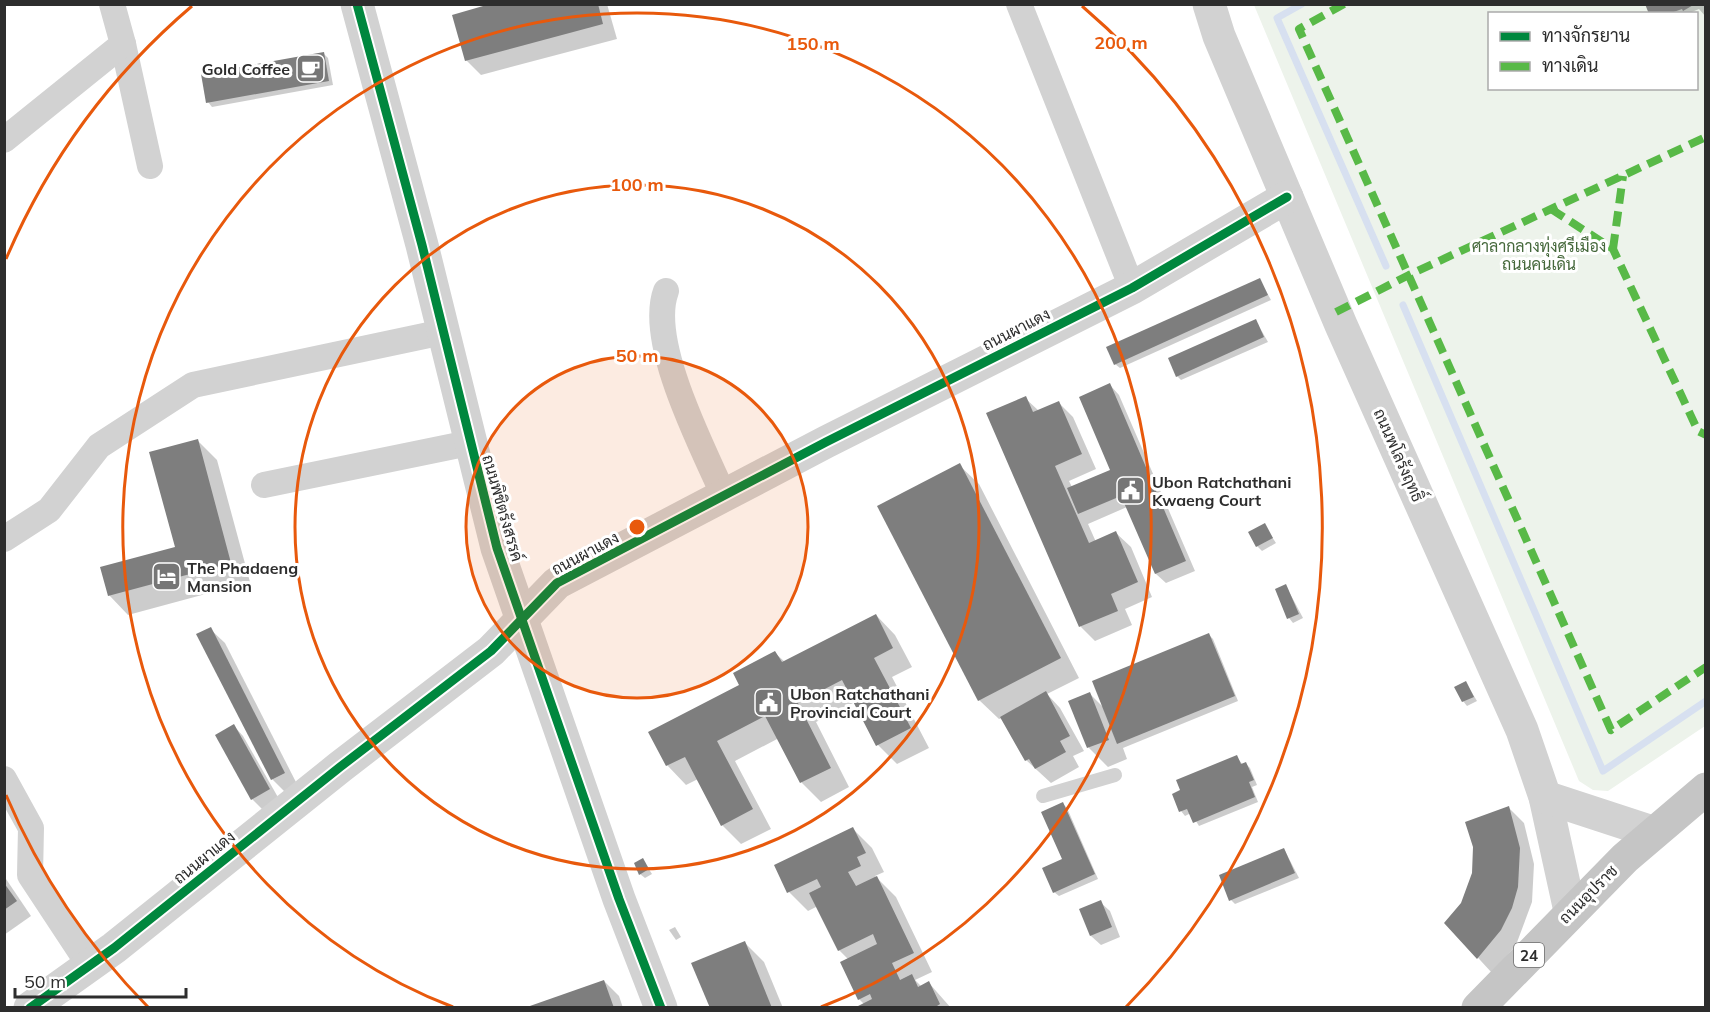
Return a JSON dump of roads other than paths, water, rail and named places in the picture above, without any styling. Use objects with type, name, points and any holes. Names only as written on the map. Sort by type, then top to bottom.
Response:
[{"type":"main road","name":"ถนนอุปราช","points":[[1487,1004],[1570,911],[1652,832],[1706,789]]},
{"type":"street","points":[[112,4],[150,166]]},
{"type":"street","name":"ถนนพิชิตรังสรรค์","points":[[357,4],[497,548],[619,899],[661,1008]]},
{"type":"street","points":[[1019,4],[1132,288]]},
{"type":"street","name":"ถนนพโลรังฤทธิ์","points":[[1209,4],[1219,36],[1341,325],[1522,730],[1545,797],[1570,911]]},
{"type":"street","points":[[4,140],[123,44]]},
{"type":"street","name":"ถนนผาแดง","points":[[30,1008],[90,966],[340,766],[491,651],[557,583],[825,442],[1132,288],[1287,197]]},
{"type":"street","points":[[666,291],[662,303],[662,315],[675,379],[724,496]]},
{"type":"street","points":[[4,539],[49,510],[99,446],[193,385],[443,332]]},
{"type":"street","points":[[264,485],[469,442]]},
{"type":"street","points":[[4,779],[32,828],[30,875],[90,966]]},
{"type":"street","points":[[1545,797],[1652,832]]},
{"type":"lane","points":[[1043,796],[1115,775]]},
{"type":"waterway","points":[[1302,4],[1277,18],[1386,266]]},
{"type":"waterway","points":[[1403,305],[1603,771],[1706,701]]},
{"type":"place","name":"Gold Coffee","points":[[311,69]]},
{"type":"place","name":"Ubon Ratchathani Kwaeng Court","points":[[1131,491]]},
{"type":"place","name":"The Phadaeng Mansion","points":[[166,577]]},
{"type":"place","name":"Ubon Ratchathani Provincial Court","points":[[769,703]]},
{"type":"park label","name":"ศาลากลางทุ่งศรีเมือง ถนนคนเดิน","points":[[1539,255]]}]
